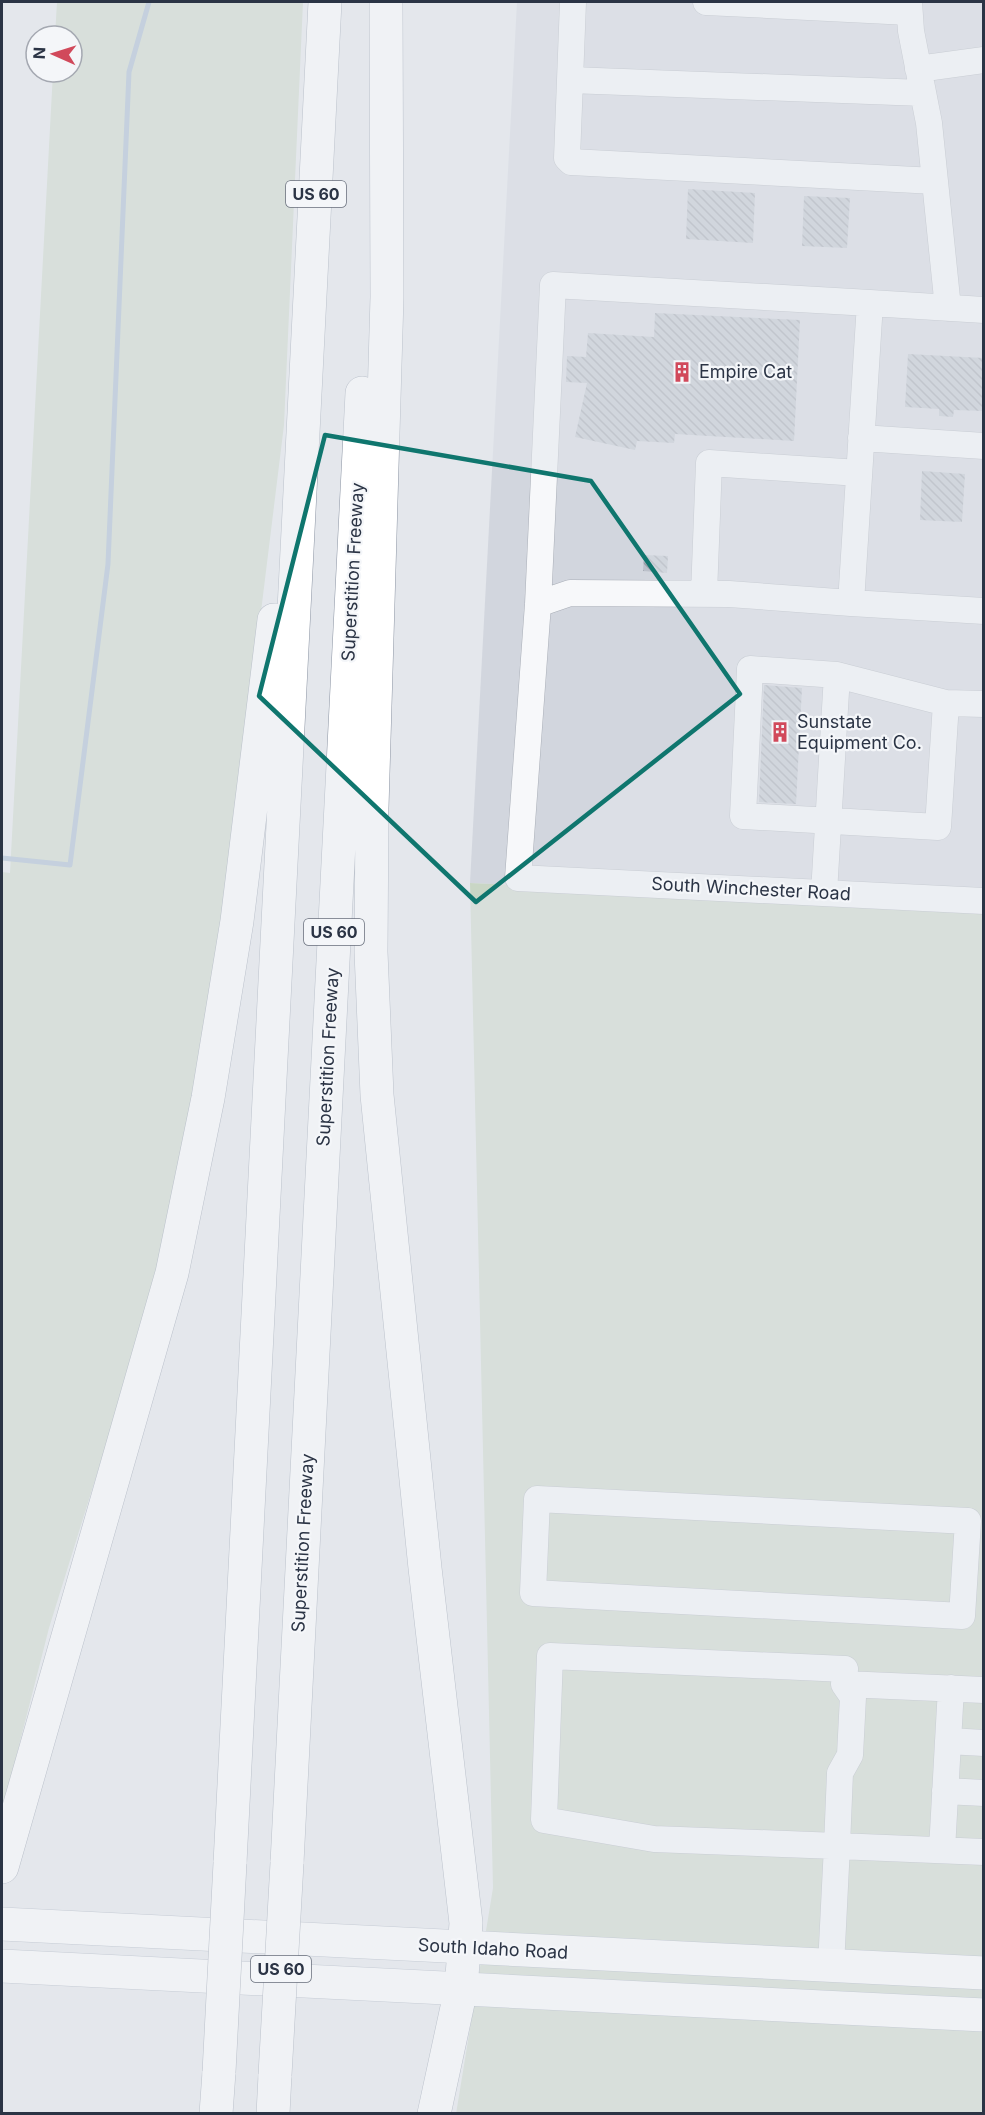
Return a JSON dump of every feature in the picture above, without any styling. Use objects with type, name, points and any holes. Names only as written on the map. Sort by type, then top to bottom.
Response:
[{"type":"main road","name":"US 60","points":[[216,2114],[325,2]]},
{"type":"main road","points":[[385,2],[387,297],[372,808],[371,952],[377,1095],[425,1568],[466,1923],[461,1989],[434,2114]]},
{"type":"main road","name":"Superstition Freeway","points":[[273,2114],[385,2]]},
{"type":"main road","points":[[2,1867],[172,1273],[206,1110],[237,921],[281,558],[306,386]]},
{"type":"main road","name":"South Idaho Road","points":[[2,1924],[984,1974]]},
{"type":"main road","points":[[2,1966],[984,2014]]},
{"type":"street","points":[[573,2],[567,158],[571,162],[935,181]]},
{"type":"street","points":[[706,2],[909,7],[929,123],[948,308]]},
{"type":"street","points":[[570,80],[921,81],[984,60]]},
{"type":"street","points":[[984,310],[553,285],[538,604],[570,593],[705,594],[984,611]]},
{"type":"street","points":[[851,603],[870,303]]},
{"type":"street","points":[[861,438],[984,446]]},
{"type":"street","points":[[705,594],[709,464],[859,472]]},
{"type":"street","name":"South Winchester Road","points":[[538,604],[518,878],[984,901]]},
{"type":"street","points":[[946,703],[938,827],[743,816],[750,669],[837,675],[946,703],[984,704]]},
{"type":"street","points":[[824,893],[837,675]]},
{"type":"street","points":[[537,1499],[976,1522],[962,1616],[533,1593],[537,1499]]},
{"type":"street","points":[[831,1966],[837,1846],[840,1773],[850,1755],[854,1698],[844,1684],[845,1669],[550,1656],[544,1820],[654,1839],[837,1846],[942,1850],[984,1852]]},
{"type":"street","points":[[844,1684],[984,1690]]},
{"type":"street","points":[[942,1850],[951,1688]]},
{"type":"street","points":[[948,1741],[984,1743]]},
{"type":"street","points":[[945,1791],[984,1793]]},
{"type":"highlighted area","points":[[325,435],[591,481],[740,694],[476,902],[259,696]]},
{"type":"shaded area","points":[[517,2],[983,2],[983,904],[470,883]]},
{"type":"green space","points":[[57,2],[303,2],[284,425],[226,896],[187,1158],[132,1361],[49,1628],[2,1812],[2,872],[10,873],[52,84],[84,84],[84,24],[56,24]]},
{"type":"green space","points":[[470,883],[983,906],[983,2113],[456,2114],[493,1888]]},
{"type":"building","points":[[688,189],[755,193],[753,243],[686,239]]},
{"type":"building","points":[[804,196],[850,198],[847,248],[802,246]]},
{"type":"building","name":"Empire Cat","points":[[655,313],[800,320],[794,441],[675,434],[674,443],[637,441],[635,450],[575,437],[587,383],[566,382],[567,356],[586,357],[588,333],[654,337]]},
{"type":"building","points":[[908,354],[984,358],[984,411],[954,410],[953,417],[939,416],[939,409],[905,407]]},
{"type":"building","points":[[922,471],[965,474],[962,522],[920,520]]},
{"type":"building","points":[[644,555],[668,556],[667,573],[643,571]]},
{"type":"building","name":"Sunstate Equipment Co.","points":[[764,685],[802,688],[796,804],[759,802]]},
{"type":"waterway","points":[[2,858],[70,865],[108,564],[129,72],[149,2]]},
{"type":"place","name":"Empire Cat","points":[[682,372]]},
{"type":"place","name":"Sunstate Equipment Co.","points":[[780,732]]}]
